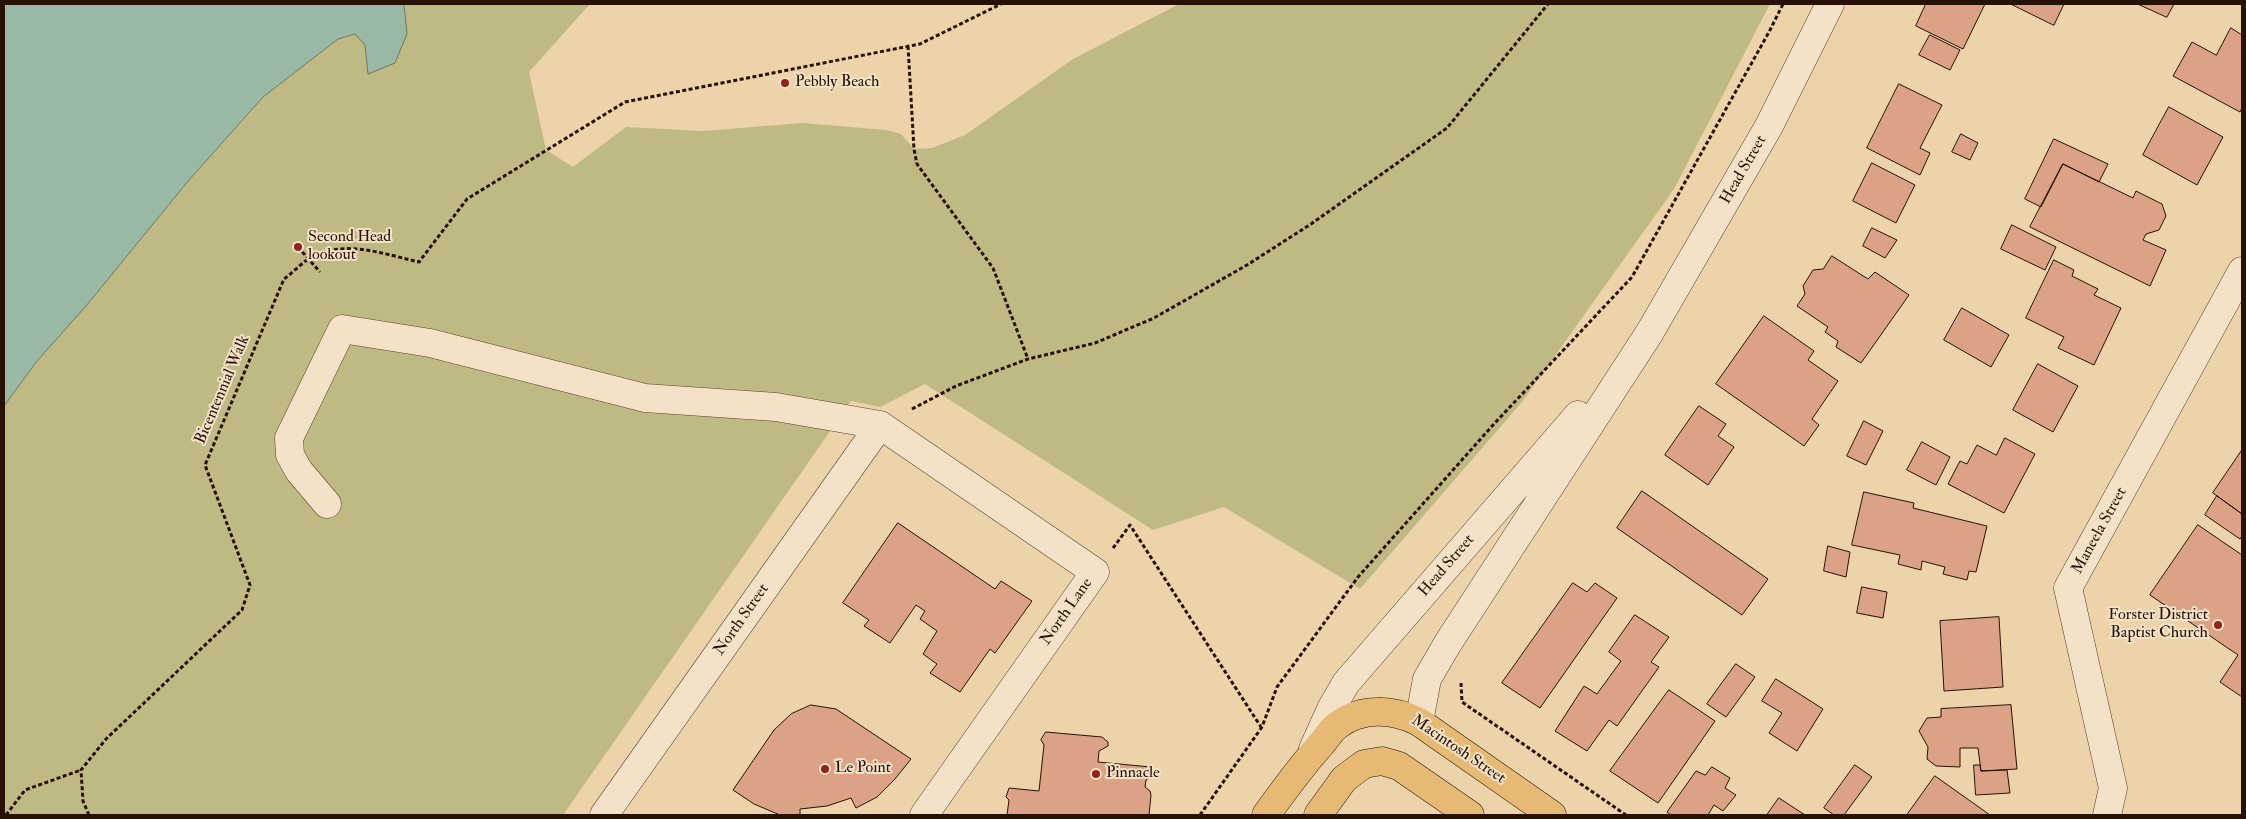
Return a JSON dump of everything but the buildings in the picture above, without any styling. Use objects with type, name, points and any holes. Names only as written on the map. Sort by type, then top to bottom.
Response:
[{"type":"main road","name":"Macintosh Street","points":[[1310,755],[1338,725],[1362,713],[1382,711],[1406,715],[1552,815]]},
{"type":"main road","name":"Head Street","points":[[1266,815],[1310,755]]},
{"type":"main road","points":[[1318,815],[1344,778],[1364,764],[1382,762],[1399,766],[1470,815]]},
{"type":"street","name":"Head Street","points":[[1418,722],[1427,680],[1448,643],[1650,332],[1769,126],[1830,4]]},
{"type":"street","name":"Maneela Street","points":[[2107,815],[2113,788],[2068,588],[2242,271]]},
{"type":"street","points":[[327,504],[299,471],[290,454],[289,438],[342,329],[430,343],[645,398],[776,408],[880,425]]},
{"type":"street","name":"Head Street","points":[[1310,755],[1346,683],[1650,332]]},
{"type":"street","name":"North Lane","points":[[880,425],[1095,572],[924,815]]},
{"type":"street","name":"North Street","points":[[604,815],[880,425]]},
{"type":"path","points":[[1001,4],[920,44],[908,46],[914,149],[917,164],[993,268],[1028,359]]},
{"type":"path","points":[[880,425],[956,386],[1028,359],[1095,343],[1154,318],[1247,265],[1311,224],[1447,128],[1548,4]]},
{"type":"path","points":[[1200,815],[1262,727],[1277,687],[1358,577],[1493,425],[1632,277],[1783,4]]},
{"type":"path","name":"Bicentennial Walk","points":[[81,770],[106,739],[242,610],[250,585],[206,465],[284,279],[309,259],[328,251],[354,247],[419,262],[467,198],[625,102],[908,46]]},
{"type":"path","points":[[298,247],[320,272]]},
{"type":"path","points":[[1095,572],[1130,525],[1262,727]]},
{"type":"path","points":[[1448,643],[1460,673],[1462,702],[1626,815]]},
{"type":"path","points":[[6,815],[25,790],[81,770],[84,801],[89,815]]},
{"type":"shaded area","points":[[4,4],[404,4],[407,34],[395,63],[368,74],[365,45],[355,34],[338,39],[263,97],[189,180],[86,306],[37,361],[4,406]]},
{"type":"shaded area","points":[[404,4],[590,4],[529,72],[546,150],[573,167],[626,127],[703,131],[803,123],[886,130],[901,134],[914,149],[932,148],[965,135],[1073,59],[1179,4],[1770,4],[1674,189],[1522,402],[1360,589],[1224,507],[1153,530],[925,384],[880,407],[851,401],[563,815],[4,815],[4,406],[37,361],[123,261],[189,180],[263,97],[338,39],[355,34],[365,45],[368,74],[407,34]]},
{"type":"place","name":"Pebbly Beach","points":[[785,83]]},
{"type":"place","name":"Second Head lookout","points":[[298,247]]},
{"type":"place","name":"Forster District Baptist Church","points":[[2218,625]]},
{"type":"place","name":"Le Point","points":[[825,769]]},
{"type":"place","name":"Pinnacle","points":[[1096,774]]}]
